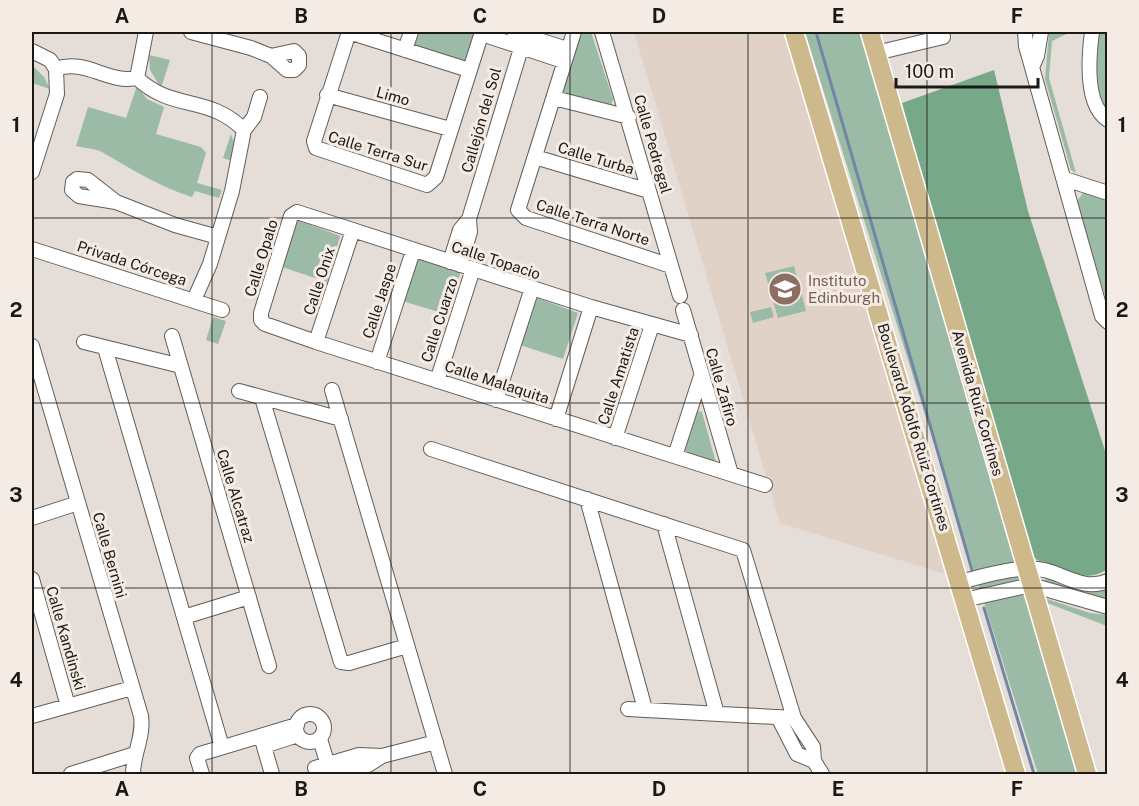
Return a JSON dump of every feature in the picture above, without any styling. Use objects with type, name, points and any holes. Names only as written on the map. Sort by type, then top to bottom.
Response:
[{"type":"main road","name":"Boulevard Adolfo Ruiz Cortines","points":[[794,32],[959,582]]},
{"type":"main road","name":"Avenida Ruiz Cortines","points":[[870,32],[1087,774]]},
{"type":"main road","points":[[959,582],[1016,774]]},
{"type":"street","points":[[137,78],[146,32]]},
{"type":"street","points":[[191,32],[271,56]]},
{"type":"street","points":[[349,32],[469,70]]},
{"type":"street","name":"Calle Terra Sur","points":[[349,32],[327,95],[314,141],[316,148],[423,184],[434,181],[482,33],[521,36]]},
{"type":"street","points":[[405,50],[411,32]]},
{"type":"street","name":"Calle Terra Norte","points":[[574,32],[518,206],[523,216],[671,266]]},
{"type":"street","name":"Calle Pedregal","points":[[602,32],[629,117],[682,303]]},
{"type":"street","points":[[876,54],[916,37],[943,37],[941,32]]},
{"type":"street","points":[[1025,32],[1026,46],[1105,319]]},
{"type":"street","points":[[1033,65],[1041,32]]},
{"type":"street","points":[[1092,32],[1089,73],[1099,111],[1107,120]]},
{"type":"street","points":[[521,36],[565,55]]},
{"type":"street","name":"Callejón del Sol","points":[[461,266],[470,232],[469,219],[521,36]]},
{"type":"street","points":[[32,51],[50,60],[56,69],[57,93],[32,172]]},
{"type":"street","points":[[56,69],[73,64],[118,79],[137,78],[148,88],[166,98],[224,113],[244,130]]},
{"type":"street","name":"Limo","points":[[327,95],[450,129]]},
{"type":"street","points":[[195,300],[205,278],[218,237],[238,166],[244,130],[254,117],[260,97]]},
{"type":"street","points":[[554,98],[629,117]]},
{"type":"street","name":"Calle Turba","points":[[535,157],[649,190]]},
{"type":"street","points":[[1065,179],[1107,193]]},
{"type":"street","points":[[116,202],[175,225],[218,237]]},
{"type":"street","name":"Calle Topacio","points":[[294,212],[304,213],[413,251],[591,307],[691,335]]},
{"type":"street","name":"Calle Opalo","points":[[261,314],[294,212]]},
{"type":"street","name":"Calle Onix","points":[[316,342],[353,230]]},
{"type":"street","name":"Privada Córcega","points":[[32,249],[222,310]]},
{"type":"street","name":"Calle Jaspe","points":[[377,362],[413,251]]},
{"type":"street","name":"Calle Cuarzo","points":[[437,381],[461,266]]},
{"type":"street","points":[[496,400],[532,288]]},
{"type":"street","name":"Calle Zafiro","points":[[682,303],[701,376],[731,474]]},
{"type":"street","points":[[556,419],[591,307]]},
{"type":"street","name":"Calle Malaquita","points":[[261,314],[261,320],[265,324],[316,342],[765,485]]},
{"type":"street","name":"Calle Amatista","points":[[615,438],[652,325]]},
{"type":"street","name":"Calle Alcatraz","points":[[172,336],[269,666]]},
{"type":"street","points":[[84,342],[181,366]]},
{"type":"street","name":"Calle Bernini","points":[[32,346],[142,726],[133,774]]},
{"type":"street","points":[[105,348],[222,747]]},
{"type":"street","points":[[675,456],[701,376]]},
{"type":"street","points":[[332,390],[445,774]]},
{"type":"street","points":[[239,391],[341,419]]},
{"type":"street","points":[[262,398],[342,662],[349,663],[407,646]]},
{"type":"street","points":[[430,449],[740,548],[746,554],[794,718],[813,747],[814,761],[822,774]]},
{"type":"street","points":[[587,499],[645,710]]},
{"type":"street","points":[[32,518],[78,503]]},
{"type":"street","points":[[664,524],[717,714]]},
{"type":"street","points":[[964,600],[1045,570],[1089,585],[1107,581]]},
{"type":"street","points":[[959,582],[1029,577],[1107,607]]},
{"type":"street","name":"Calle Kandinski","points":[[32,579],[68,706]]},
{"type":"street","points":[[184,617],[249,597]]},
{"type":"street","points":[[32,716],[132,688]]},
{"type":"street","points":[[628,708],[794,718]]},
{"type":"street","points":[[778,717],[797,754],[814,761]]},
{"type":"street","points":[[202,774],[198,755],[222,747],[305,735],[325,771],[359,755],[376,762],[436,742]]},
{"type":"street","points":[[262,741],[272,774]]},
{"type":"street","points":[[71,774],[135,754]]},
{"type":"shaded area","points":[[634,32],[784,32],[945,574],[780,523]]},
{"type":"green space","points":[[411,32],[482,32],[469,70],[405,50]]},
{"type":"green space","points":[[576,32],[591,32],[613,99],[611,106],[562,96],[558,88]]},
{"type":"green space","points":[[805,32],[862,32],[1024,578],[1097,774],[1038,774]]},
{"type":"green space","points":[[1049,32],[1071,32],[1052,41],[1049,78],[1076,173],[1071,170],[1045,79]]},
{"type":"green space","points":[[1099,32],[1107,32],[1107,112],[1095,83]]},
{"type":"green space","points":[[149,55],[170,60],[161,88],[150,70]]},
{"type":"green space","points":[[32,65],[44,77],[50,89],[32,83]]},
{"type":"green space","points":[[994,70],[1028,211],[1107,457],[1107,569],[1089,576],[1056,570],[1029,553],[1024,578],[902,103]]},
{"type":"green space","points":[[137,86],[147,99],[164,107],[156,134],[201,147],[206,153],[197,183],[222,190],[219,198],[195,191],[192,197],[180,193],[100,151],[76,146],[88,107],[126,118]]},
{"type":"green space","points":[[231,134],[235,146],[235,162],[223,158]]},
{"type":"green space","points":[[1084,192],[1107,197],[1107,302],[1076,202]]},
{"type":"green space","points":[[298,220],[340,236],[327,282],[279,266]]},
{"type":"green space","points":[[413,257],[460,273],[449,315],[399,300]]},
{"type":"green space","points":[[794,266],[806,311],[778,318],[765,273]]},
{"type":"green space","points":[[535,297],[578,313],[563,359],[517,344]]},
{"type":"green space","points":[[771,307],[774,317],[753,323],[750,312]]},
{"type":"green space","points":[[213,317],[226,321],[218,344],[206,340]]},
{"type":"green space","points":[[694,410],[702,412],[716,463],[679,452]]},
{"type":"green space","points":[[1046,578],[1107,588],[1107,603],[1044,582]]},
{"type":"green space","points":[[1044,598],[1090,613],[1107,615],[1107,626],[1042,601]]},
{"type":"waterway","points":[[816,32],[972,570]]},
{"type":"waterway","points":[[984,608],[1034,774]]},
{"type":"place","name":"Instituto Edinburgh","points":[[785,289]]}]
